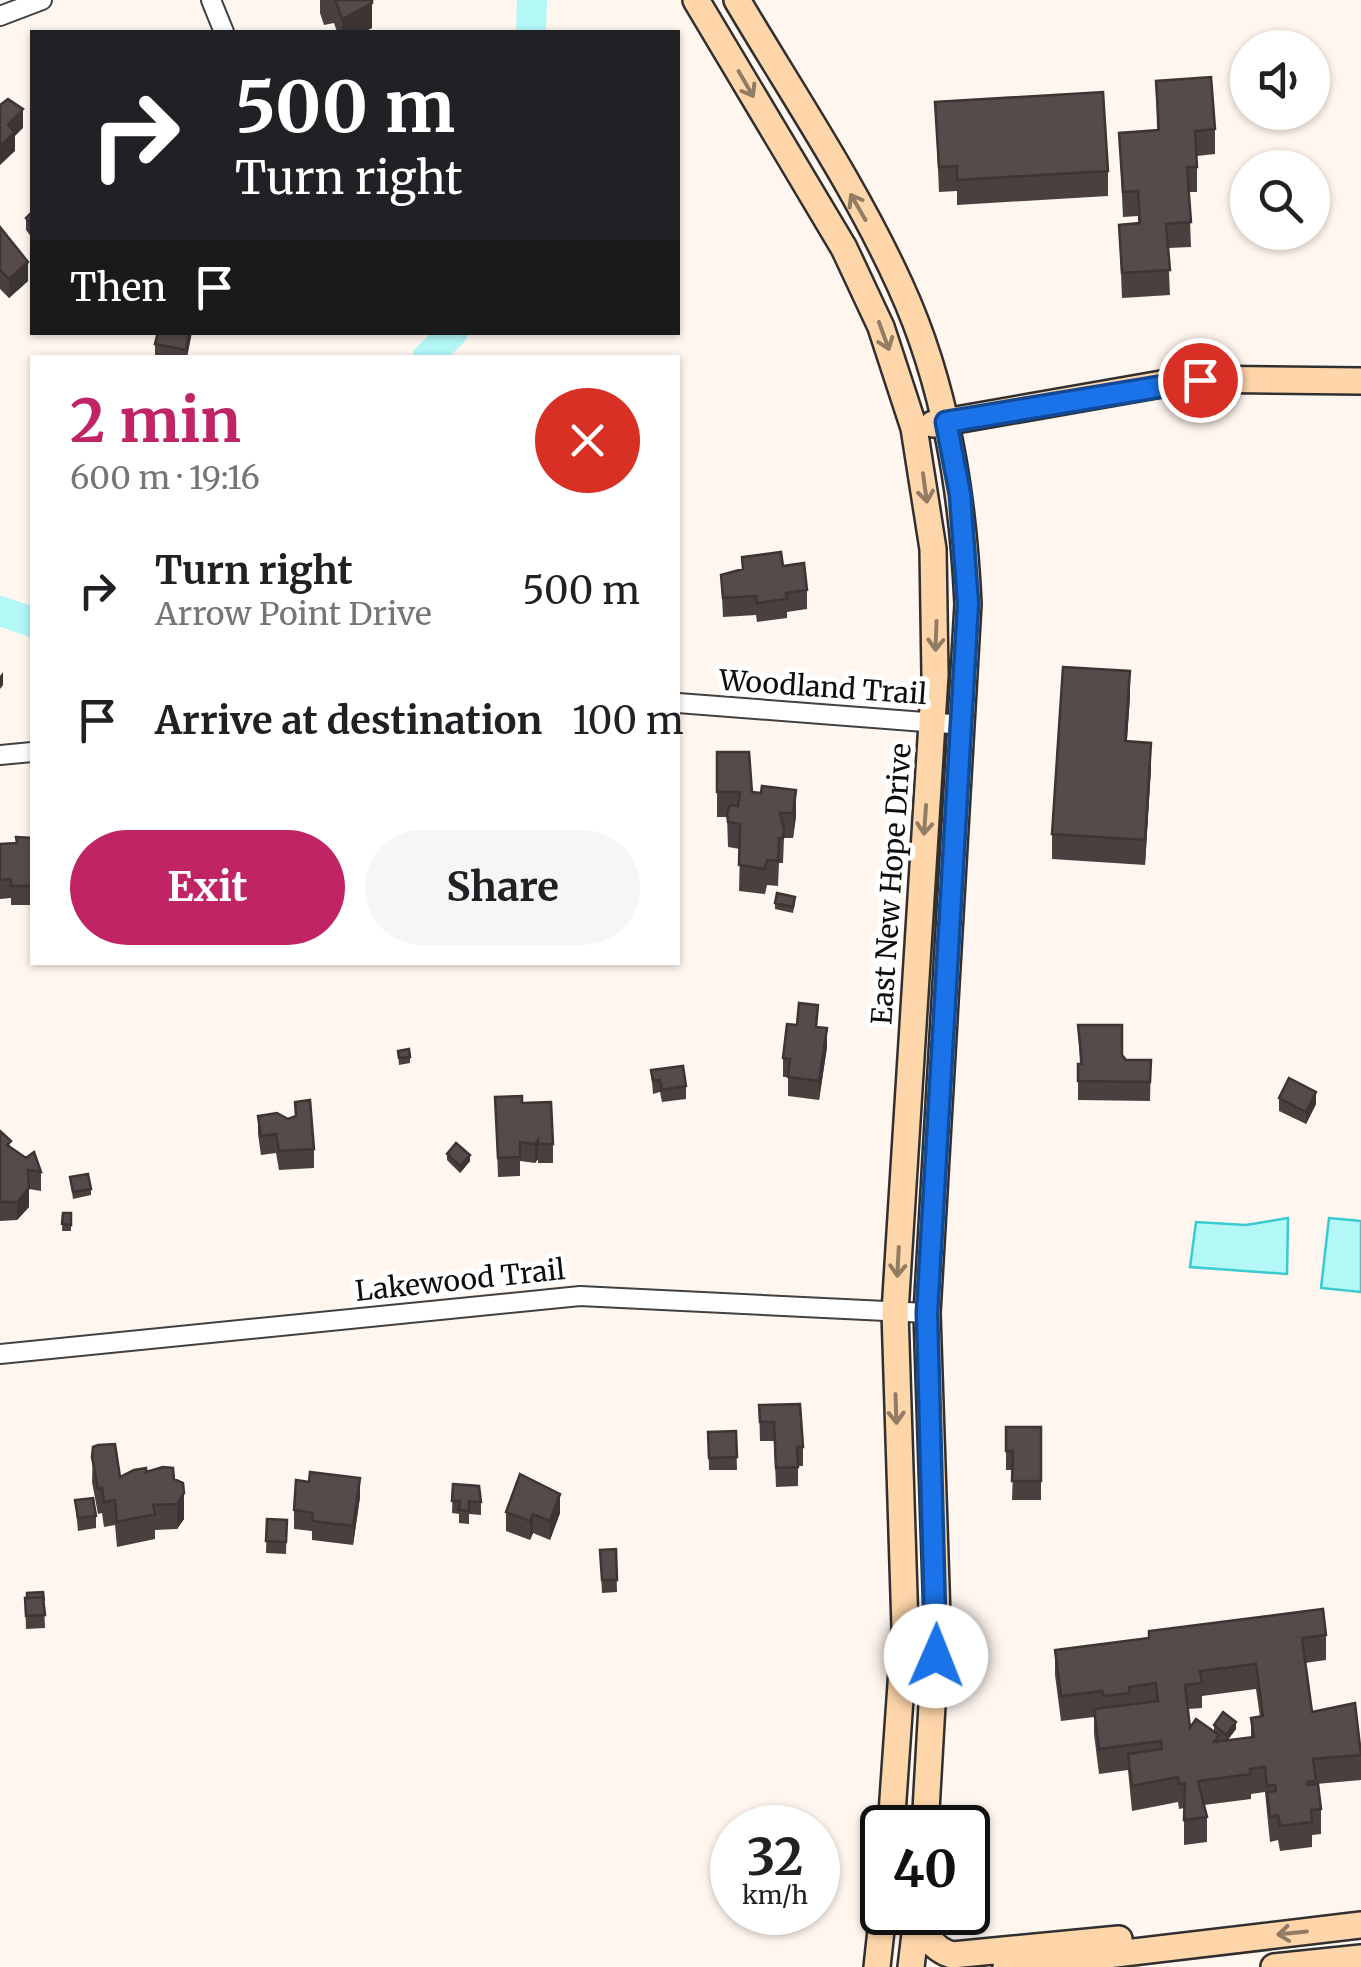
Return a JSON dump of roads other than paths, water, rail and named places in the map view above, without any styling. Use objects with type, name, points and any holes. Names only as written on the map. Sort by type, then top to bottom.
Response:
[{"type":"street","points":[[0,16],[42,0]]},
{"type":"street","points":[[212,0],[223,30]]},
{"type":"street","name":"East New Hope Drive","points":[[696,0],[844,248],[881,327],[914,428],[936,600],[932,722],[895,1312],[904,1627],[892,1805]]},
{"type":"street","points":[[737,0],[901,287],[946,422],[966,566],[964,725],[927,1313],[938,1617],[926,1805]]},
{"type":"street","points":[[914,428],[1190,379],[1361,381]]},
{"type":"street","name":"Woodland Trail","points":[[680,703],[964,725]]},
{"type":"street","points":[[0,755],[30,752]]},
{"type":"street","name":"Lakewood Trail","points":[[0,1354],[562,1296],[655,1296],[927,1313]]},
{"type":"street","points":[[1006,1967],[1361,1926]]},
{"type":"street","points":[[877,1967],[880,1935]]},
{"type":"street","points":[[911,1967],[915,1935]]},
{"type":"street","points":[[927,1935],[938,1950],[952,1955],[1122,1939],[1178,1950]]},
{"type":"street","points":[[1274,1967],[1361,1958]]},
{"type":"water","points":[[1288,1218],[1287,1274],[1190,1267],[1196,1222],[1246,1225]]},
{"type":"water","points":[[1329,1218],[1361,1221],[1361,1292],[1321,1288]]},
{"type":"waterway","points":[[531,30],[532,0]]},
{"type":"waterway","points":[[430,355],[450,335]]},
{"type":"waterway","points":[[0,611],[30,621]]}]
